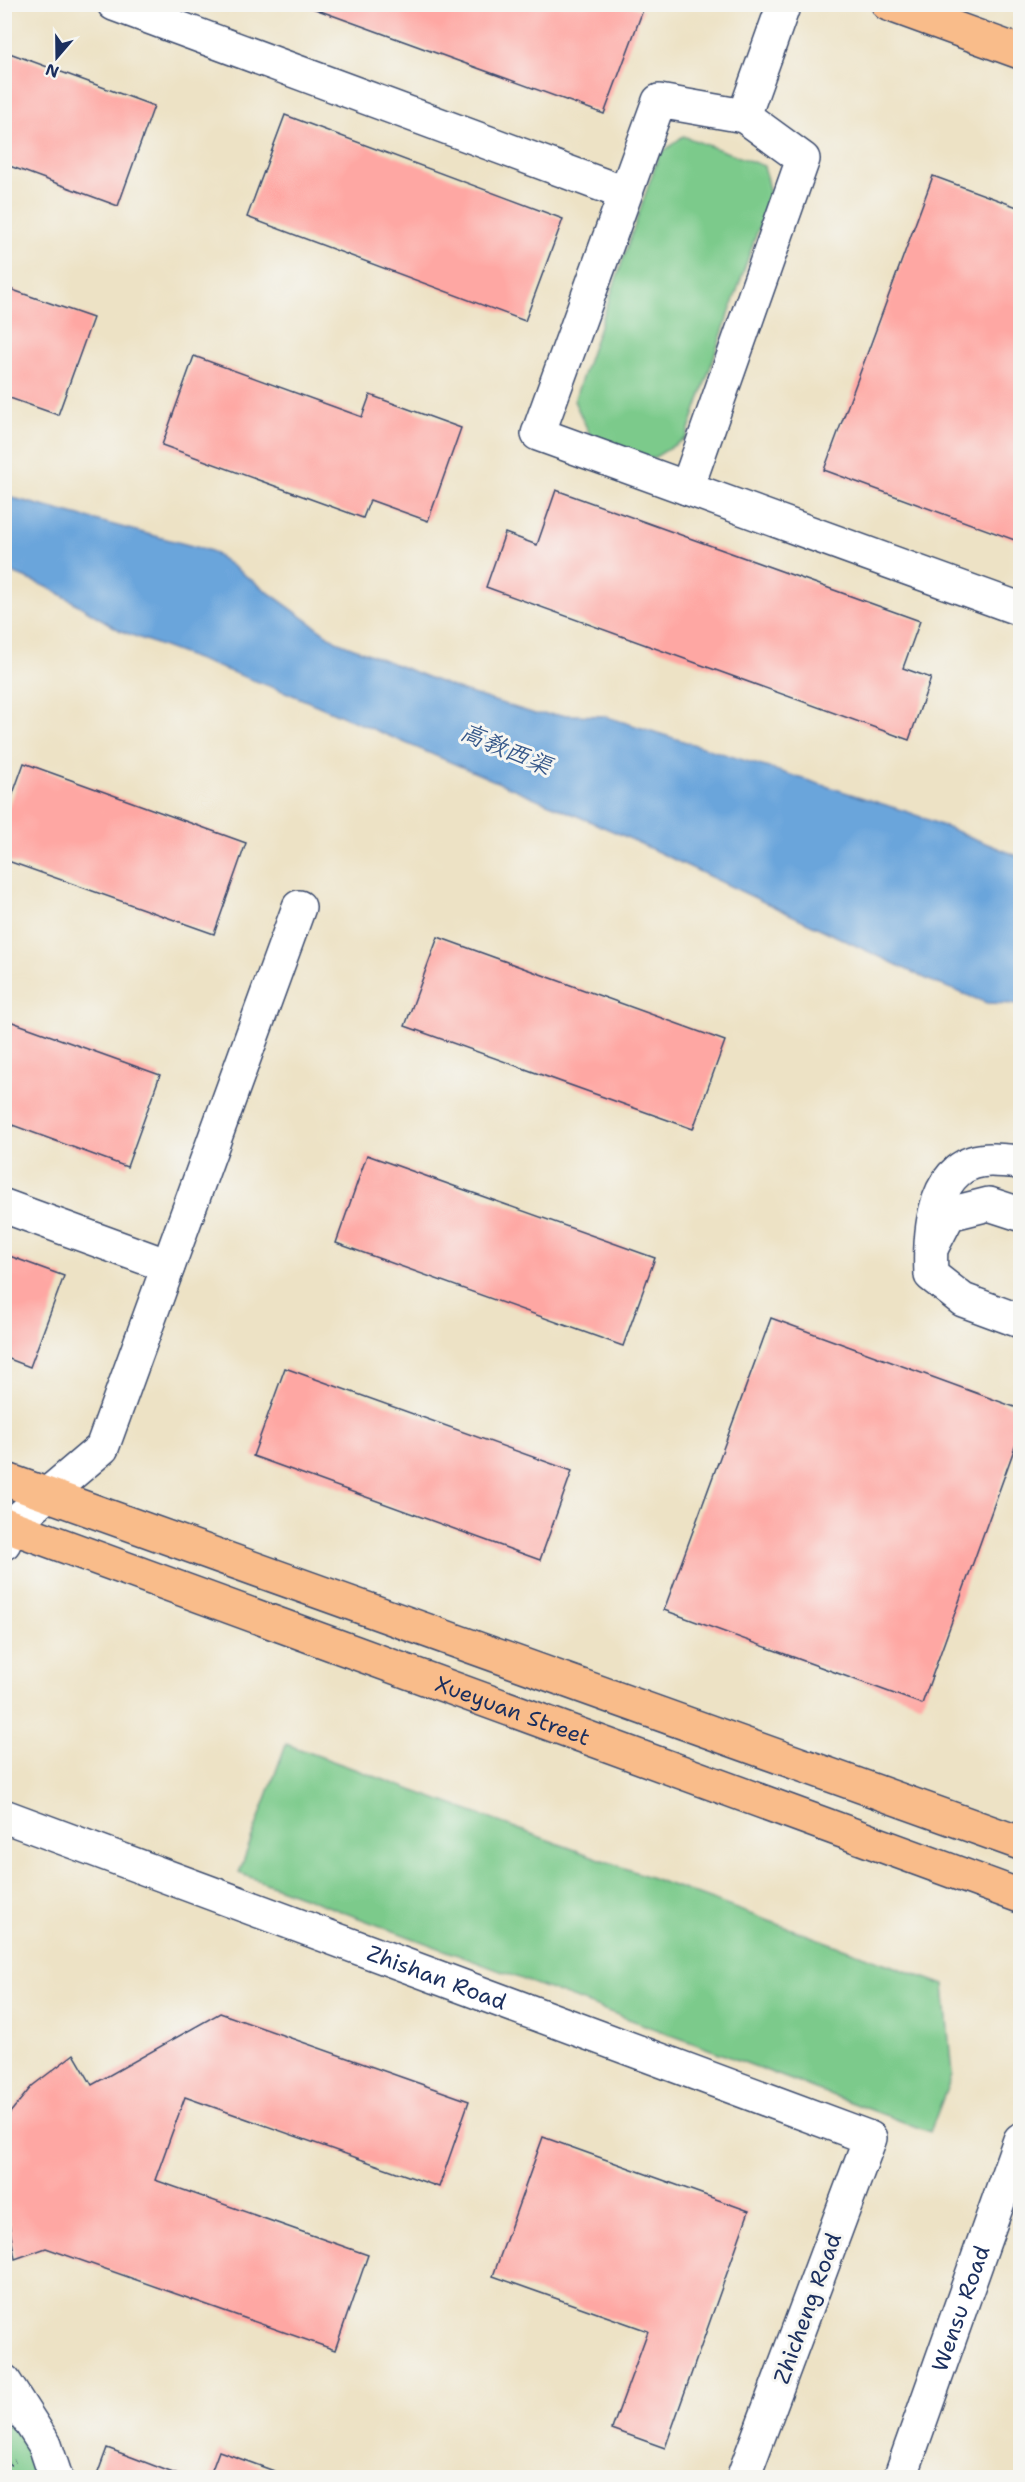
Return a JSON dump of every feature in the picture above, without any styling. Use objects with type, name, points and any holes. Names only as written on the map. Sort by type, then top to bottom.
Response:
[{"type":"main road","points":[[888,4],[1020,52]]},
{"type":"main road","name":"Xueyuan Street","points":[[4,1479],[1020,1843]]},
{"type":"main road","name":"Xueyuan Street","points":[[6,1531],[1020,1896]]},
{"type":"street","points":[[114,4],[624,193]]},
{"type":"street","points":[[744,116],[784,4]]},
{"type":"street","points":[[687,488],[803,159],[744,116],[659,101],[538,434],[1020,609]]},
{"type":"street","points":[[6,1531],[102,1448],[299,907]]},
{"type":"street","points":[[1020,1163],[978,1160],[950,1176],[937,1204],[930,1251],[932,1275],[963,1300],[1020,1321]]},
{"type":"street","points":[[930,1251],[949,1214],[989,1204],[1020,1214]]},
{"type":"street","points":[[4,1206],[168,1266]]},
{"type":"street","name":"Zhishan Road","points":[[5,1817],[870,2138]]},
{"type":"street","name":"Zhicheng Road","points":[[743,2478],[870,2138]]},
{"type":"street","name":"Wensu Road","points":[[900,2478],[1020,2140]]},
{"type":"street","points":[[4,2381],[45,2445],[56,2478]]},
{"type":"green space","points":[[683,136],[764,166],[770,195],[686,438],[652,459],[591,437],[574,401],[659,155]]},
{"type":"green space","points":[[286,1744],[944,1985],[952,2075],[930,2132],[239,1873]]},
{"type":"green space","points":[[4,2381],[56,2477],[5,2477]]},
{"type":"water","name":"高教西渠","points":[[5,496],[211,551],[336,641],[460,690],[535,714],[604,716],[911,813],[1020,857],[1020,1004],[987,1003],[931,981],[622,835],[288,693],[121,631],[52,589],[5,570]]},
{"type":"building","points":[[304,5],[627,5],[643,10],[604,114]]},
{"type":"building","points":[[4,51],[154,106],[118,206],[4,164]]},
{"type":"building","points":[[285,115],[563,219],[525,321],[247,217]]},
{"type":"building","points":[[933,176],[1020,208],[1020,542],[824,470]]},
{"type":"building","points":[[4,287],[93,318],[58,415],[4,396]]},
{"type":"building","points":[[194,356],[362,417],[370,395],[461,428],[428,521],[370,500],[363,518],[162,445]]},
{"type":"building","points":[[556,490],[920,621],[903,668],[931,678],[909,740],[486,587],[505,533],[537,545]]},
{"type":"building","points":[[24,763],[246,843],[214,934],[5,860],[5,816]]},
{"type":"building","points":[[438,937],[725,1041],[693,1129],[405,1026]]},
{"type":"building","points":[[4,1019],[160,1075],[127,1167],[4,1122]]},
{"type":"building","points":[[367,1155],[655,1258],[623,1346],[336,1243]]},
{"type":"building","points":[[4,1254],[64,1276],[30,1367],[4,1357]]},
{"type":"building","points":[[771,1318],[1020,1409],[1020,1433],[922,1704],[664,1610]]},
{"type":"building","points":[[285,1368],[572,1471],[540,1560],[253,1456]]},
{"type":"building","points":[[220,2013],[469,2101],[439,2187],[185,2097],[155,2180],[368,2255],[335,2350],[46,2248],[15,2259],[7,2211],[4,2211],[4,2120],[32,2086],[74,2054],[92,2085]]},
{"type":"building","points":[[543,2137],[749,2211],[665,2448],[612,2429],[648,2331],[493,2276]]},
{"type":"building","points":[[107,2448],[134,2458],[186,2478],[96,2478]]},
{"type":"building","points":[[219,2451],[291,2477],[291,2478],[209,2478]]}]
